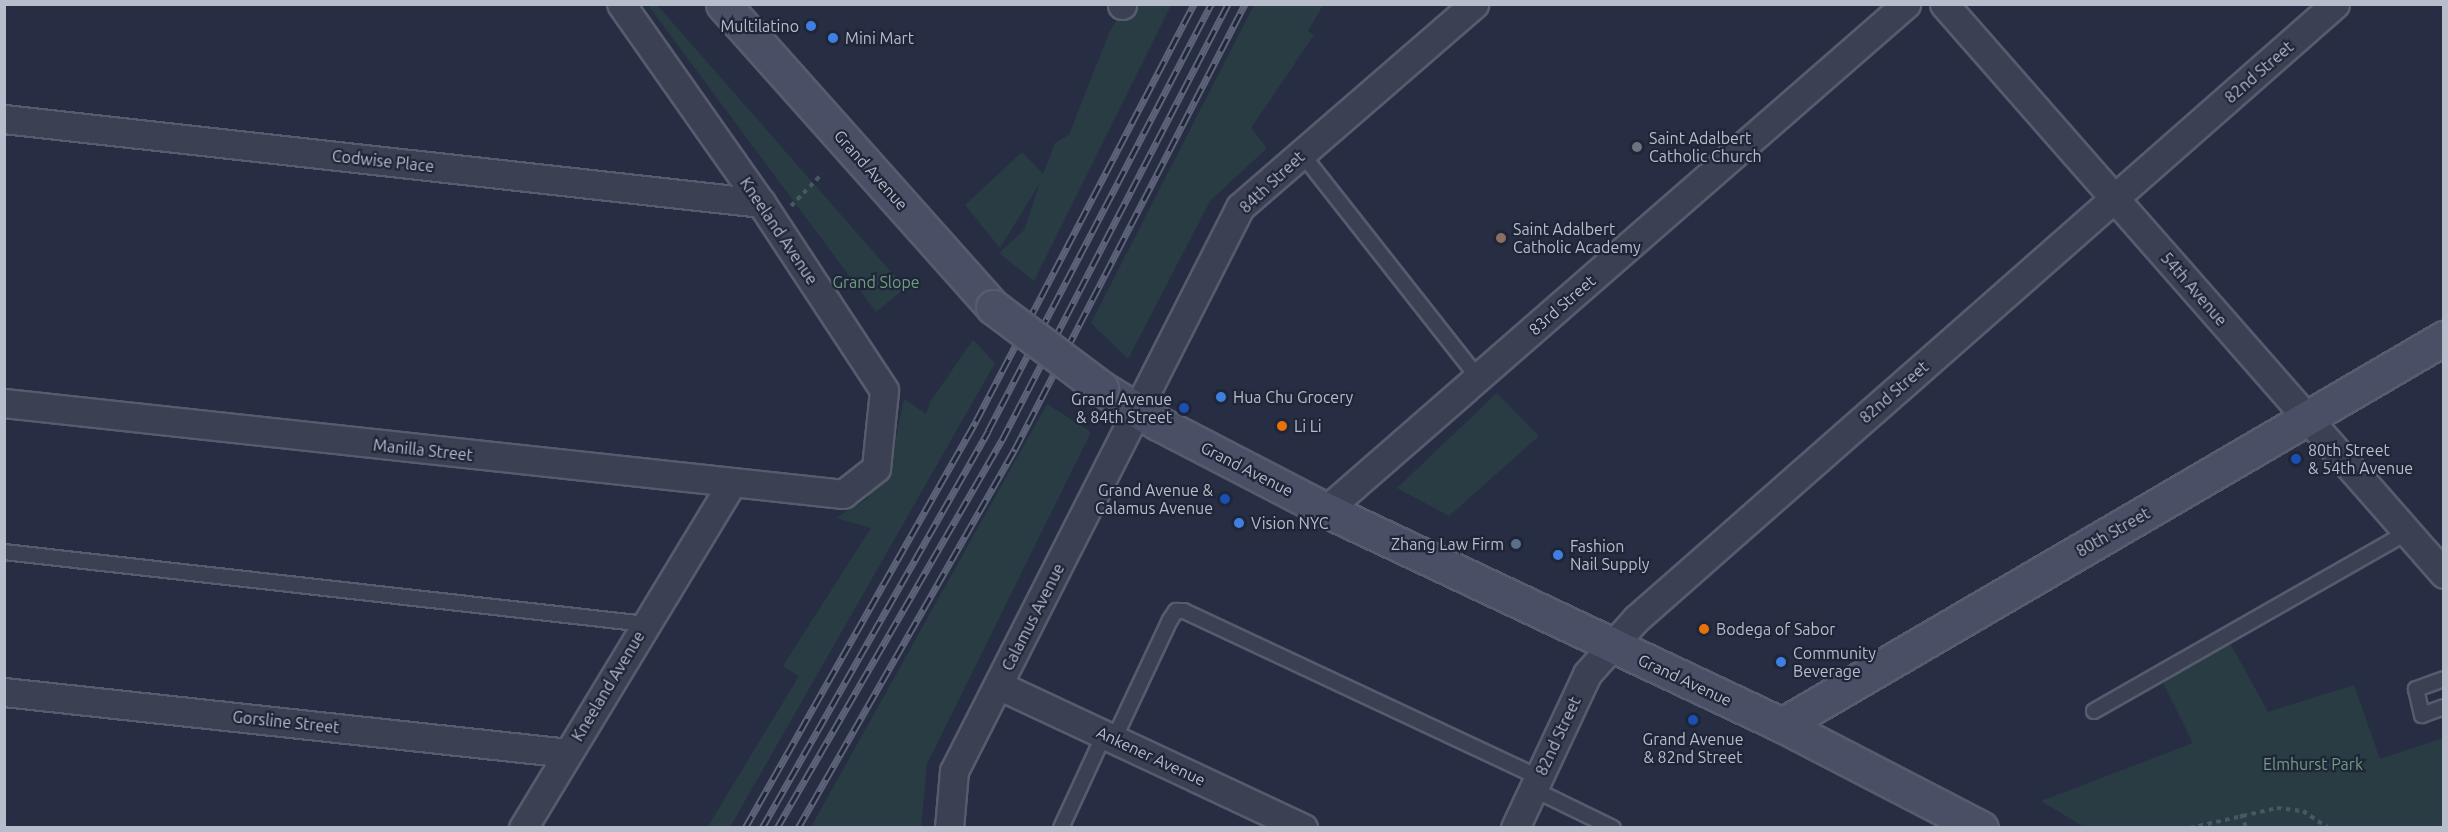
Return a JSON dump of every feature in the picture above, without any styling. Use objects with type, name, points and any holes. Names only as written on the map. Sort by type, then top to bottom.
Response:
[{"type":"main road","name":"Grand Avenue","points":[[723,4],[993,307],[1101,388],[1138,412],[1326,510],[1782,725],[1980,828]]},
{"type":"main road","name":"80th Street","points":[[1782,725],[2444,338]]},
{"type":"street","name":"Kneeland Avenue","points":[[621,4],[761,203],[884,390],[876,468],[843,494]]},
{"type":"street","name":"84th Street","points":[[1138,412],[1240,207],[1474,4]]},
{"type":"street","name":"83rd Street","points":[[1326,510],[1906,4]]},
{"type":"street","name":"54th Avenue","points":[[1944,4],[2444,574]]},
{"type":"street","name":"82nd Street","points":[[1515,828],[1587,674],[1650,606],[2335,4]]},
{"type":"street","name":"Codwise Place","points":[[4,119],[761,203]]},
{"type":"street","name":"Manilla Street","points":[[4,403],[731,484],[843,494]]},
{"type":"street","name":"Calamus Avenue","points":[[949,828],[954,771],[1138,412]]},
{"type":"street","name":"Kneeland Avenue","points":[[523,828],[731,484]]},
{"type":"street","name":"Ankener Avenue","points":[[998,685],[1303,828]]},
{"type":"street","name":"Gorsline Street","points":[[4,692],[568,753]]},
{"type":"lane","points":[[1302,154],[1478,378]]},
{"type":"lane","points":[[2094,711],[2406,533]]},
{"type":"lane","points":[[4,552],[646,624]]},
{"type":"lane","points":[[1061,828],[1170,620],[1176,611],[1184,611],[1536,783],[1613,828]]},
{"type":"lane","points":[[2444,679],[2416,689],[2422,715],[2444,707]]},
{"type":"path","points":[[791,207],[822,174]]},
{"type":"path","points":[[2190,828],[2241,814],[2277,808],[2303,811],[2328,828]]},
{"type":"path","points":[[2241,814],[2246,828]]},
{"type":"green space","name":"Grand Slope","points":[[648,5],[657,5],[905,288],[876,312]]},
{"type":"green space","points":[[1126,5],[1171,5],[1034,281],[999,253],[1024,230],[1040,183],[1000,248],[965,205],[1022,152],[1043,174],[1055,143],[1069,135],[1109,33]]},
{"type":"green space","points":[[1254,5],[1323,5],[1308,31],[1314,35],[1251,128],[1267,148],[1210,201],[1128,359],[1091,323]]},
{"type":"green space","points":[[973,340],[995,363],[730,827],[707,828],[799,676],[783,666],[871,528],[836,518],[867,499],[890,466],[904,399],[926,414],[930,402]]},
{"type":"green space","points":[[1497,393],[1539,436],[1449,516],[1397,488]]},
{"type":"green space","points":[[1047,404],[1091,432],[927,764],[921,827],[811,827]]},
{"type":"green space","name":"Elmhurst Park","points":[[2230,643],[2268,712],[2354,685],[2380,759],[2443,738],[2443,827],[2084,827],[2041,801],[2193,743],[2163,683]]},
{"type":"railway","points":[[745,828],[976,421],[1194,4]]},
{"type":"railway","points":[[762,828],[988,431],[1211,4]]},
{"type":"railway","points":[[777,828],[1002,440],[1228,4]]},
{"type":"railway","points":[[798,828],[1015,449],[1245,4]]},
{"type":"place","name":"Multilatino","points":[[811,26]]},
{"type":"place","name":"Mini Mart","points":[[833,38]]},
{"type":"place","name":"Saint Adalbert Catholic Church","points":[[1637,147]]},
{"type":"place","name":"Saint Adalbert Catholic Academy","points":[[1501,238]]},
{"type":"place","name":"Hua Chu Grocery","points":[[1221,397]]},
{"type":"place","name":"Grand Avenue & 84th Street","points":[[1184,408]]},
{"type":"place","name":"Li Li","points":[[1282,426]]},
{"type":"place","name":"80th Street & 54th Avenue","points":[[2296,459]]},
{"type":"place","name":"Grand Avenue & Calamus Avenue","points":[[1225,499]]},
{"type":"place","name":"Vision NYC","points":[[1239,523]]},
{"type":"place","name":"Zhang Law Firm","points":[[1516,544]]},
{"type":"place","name":"Fashion Nail Supply","points":[[1558,555]]},
{"type":"place","name":"Bodega of Sabor","points":[[1704,629]]},
{"type":"place","name":"Community Beverage","points":[[1781,662]]},
{"type":"place","name":"Grand Avenue & 82nd Street","points":[[1693,720]]}]
